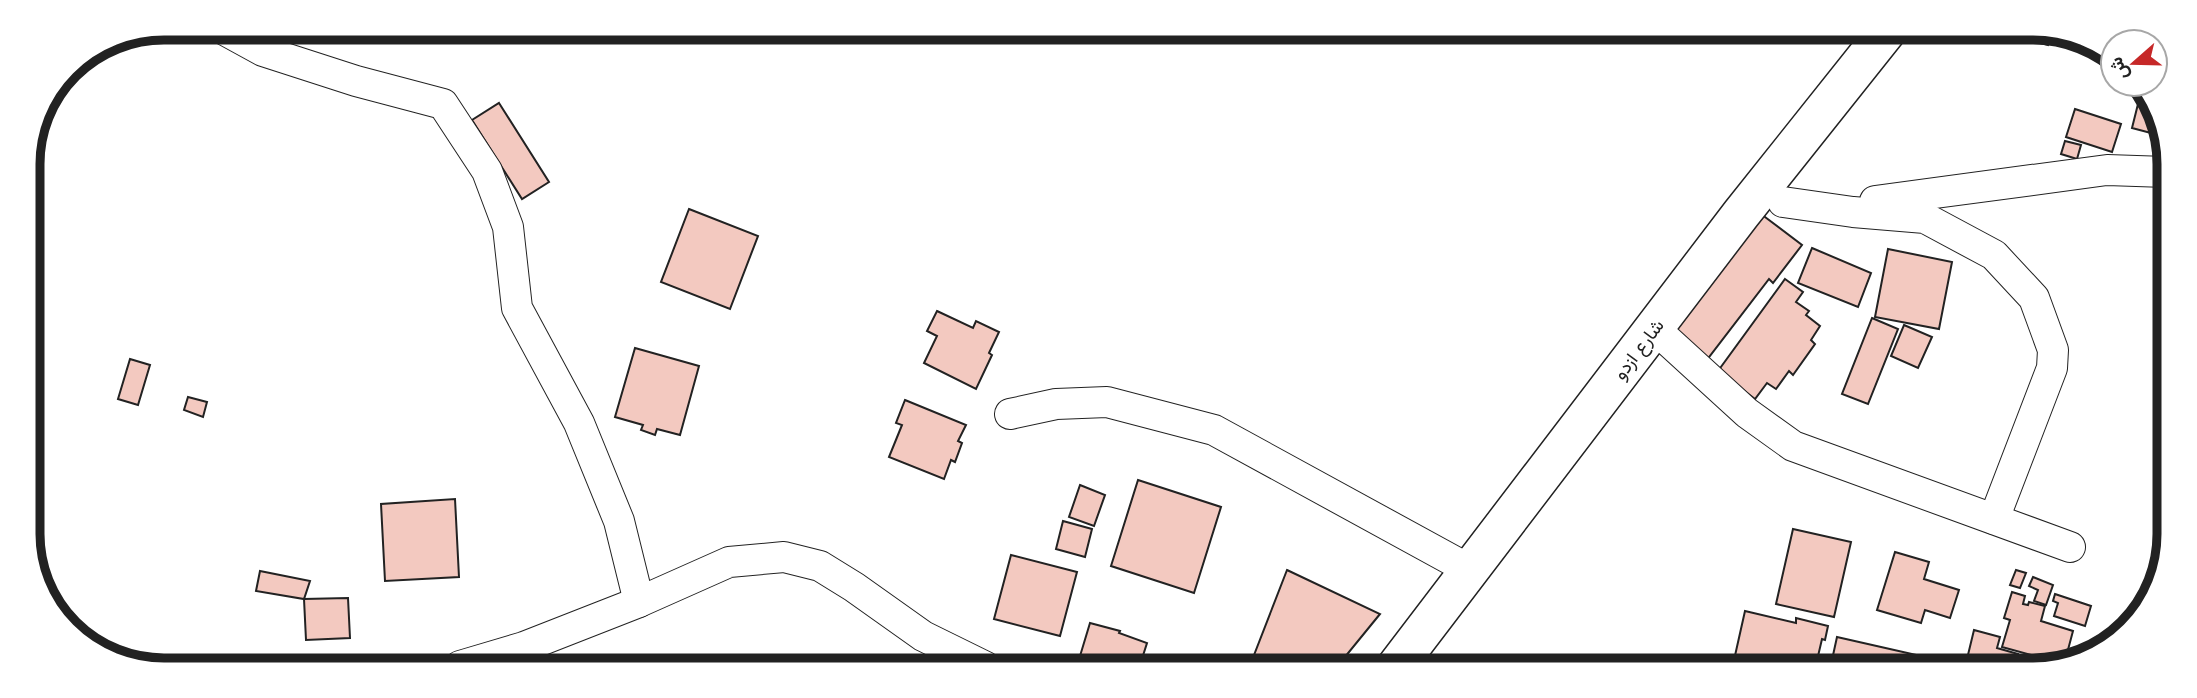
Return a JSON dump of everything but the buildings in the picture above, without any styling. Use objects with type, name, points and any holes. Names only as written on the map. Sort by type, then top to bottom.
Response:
[{"type":"street","points":[[243,40],[263,51],[356,81],[443,104],[487,171],[508,227],[517,308],[579,423],[620,521],[639,602]]},
{"type":"street","name":"شارع ازدو","points":[[1403,657],[1741,214],[1880,40]]},
{"type":"street","points":[[1741,214],[1783,202],[1854,204],[2107,170],[2157,172]]},
{"type":"street","points":[[1783,202],[1925,218],[1994,255],[2034,298],[2053,349],[2052,368],[1994,519]]},
{"type":"street","points":[[1654,328],[1747,412],[1793,446],[2070,547]]},
{"type":"street","points":[[1010,414],[1056,404],[1107,402],[1214,430],[1471,570]]},
{"type":"street","points":[[488,658],[524,647],[639,602],[729,562],[784,557],[820,566],[855,587],[923,636],[967,658]]}]
